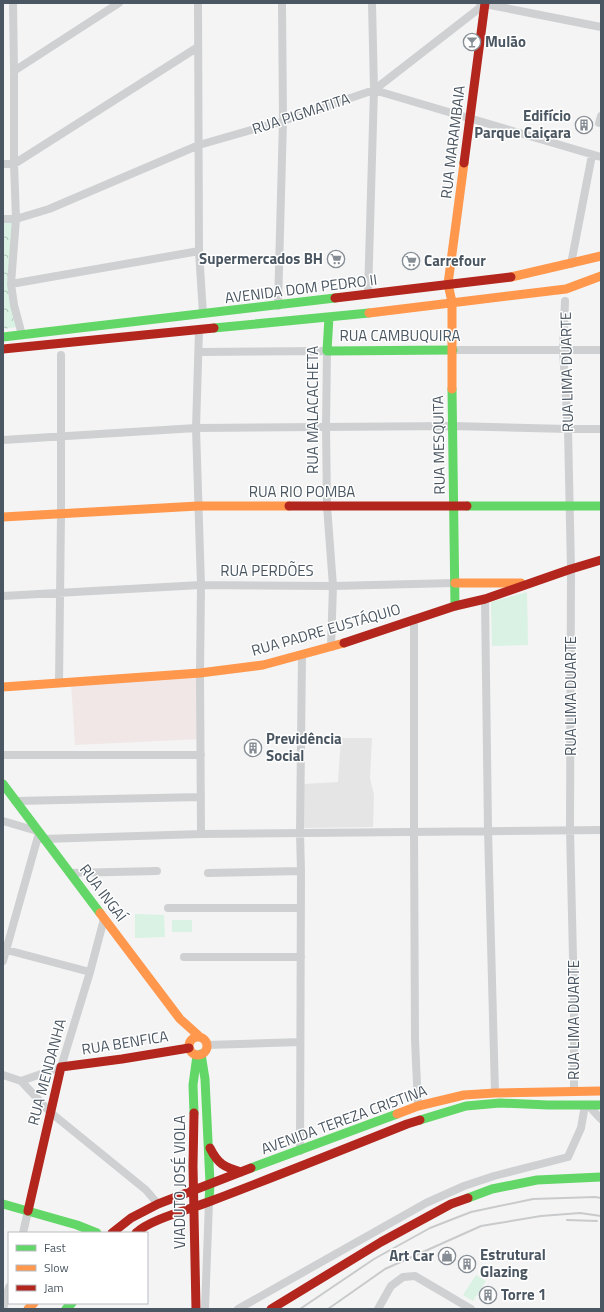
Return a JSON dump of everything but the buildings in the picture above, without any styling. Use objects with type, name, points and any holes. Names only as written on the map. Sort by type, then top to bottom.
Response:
[{"type":"main road","name":"RUA MARAMBAIA","points":[[448,284],[484,3]]},
{"type":"main road","name":"AVENIDA DOM PEDRO II","points":[[3,337],[278,306],[514,277],[601,256]]},
{"type":"main road","name":"AVENIDA DOM PEDRO II","points":[[3,350],[329,317],[514,296],[566,289],[601,276]]},
{"type":"main road","name":"RUA MESQUITA","points":[[448,284],[452,302],[452,426],[455,606]]},
{"type":"main road","name":"RUA MALACACHETA","points":[[327,351],[329,317]]},
{"type":"main road","name":"RUA CAMBUQUIRA","points":[[327,351],[453,350]]},
{"type":"main road","name":"RUA RIO POMBA","points":[[3,517],[198,506],[601,506]]},
{"type":"main road","name":"RUA PADRE EUSTÁQUIO","points":[[3,687],[200,673],[263,666],[331,647],[455,606],[485,599],[601,560]]},
{"type":"main road","name":"RUA PERDÕES","points":[[455,583],[532,583]]},
{"type":"main road","name":"RUA INGAÍ","points":[[3,784],[40,834],[75,873],[104,919],[180,1019],[199,1036]]},
{"type":"main road","name":"RUA INGAÍ","points":[[180,1019],[189,1044]]},
{"type":"main road","points":[[199,1036],[204,1039],[207,1045],[206,1051],[199,1055],[192,1053],[189,1044],[192,1038],[199,1036]]},
{"type":"main road","name":"RUA BENFICA","points":[[61,1067],[122,1059],[189,1044]]},
{"type":"main road","points":[[199,1055],[205,1079],[210,1183],[209,1202]]},
{"type":"main road","name":"VIADUTO JOSÉ VIOLA","points":[[196,1305],[193,1166],[194,1072],[199,1055]]},
{"type":"main road","name":"RUA MENDANHA","points":[[28,1211],[61,1067]]},
{"type":"main road","name":"AVENIDA TEREZA CRISTINA","points":[[113,1232],[131,1218],[158,1204],[210,1183],[418,1106],[464,1095],[601,1091]]},
{"type":"main road","name":"AVENIDA TEREZA CRISTINA","points":[[137,1232],[140,1229],[166,1217],[209,1202],[407,1124],[466,1106],[500,1103],[601,1105]]},
{"type":"main road","points":[[208,1143],[214,1158],[219,1164],[224,1168],[241,1172]]},
{"type":"main road","points":[[271,1309],[381,1242],[451,1204],[492,1189],[537,1180],[601,1177]]},
{"type":"main road","points":[[3,1204],[94,1232]]},
{"type":"street","points":[[13,3],[14,164],[16,219],[11,284],[14,305],[22,335]]},
{"type":"street","points":[[14,71],[119,3]]},
{"type":"street","points":[[198,3],[199,251],[203,314]]},
{"type":"street","points":[[278,306],[283,121],[282,3]]},
{"type":"street","points":[[368,295],[374,90],[372,3]]},
{"type":"street","points":[[484,3],[601,27]]},
{"type":"street","name":"RUA PIGMATITA","points":[[3,219],[16,219],[50,208],[199,146],[283,121],[374,90],[484,3]]},
{"type":"street","points":[[3,164],[14,164],[198,47]]},
{"type":"street","points":[[374,90],[601,157]]},
{"type":"street","points":[[571,264],[592,155]]},
{"type":"street","points":[[11,284],[199,251]]},
{"type":"street","name":"RUA LIMA DUARTE","points":[[566,301],[563,350],[568,429],[571,569],[570,830],[574,1000],[574,1091]]},
{"type":"street","points":[[199,330],[196,428],[201,585],[201,834]]},
{"type":"street","name":"RUA CAMBUQUIRA","points":[[453,350],[601,350]]},
{"type":"street","name":"RUA CAMBUQUIRA","points":[[199,352],[327,351]]},
{"type":"street","name":"RUA MALACACHETA","points":[[327,351],[326,427],[328,506],[333,586],[331,647]]},
{"type":"street","points":[[59,683],[62,436],[61,355]]},
{"type":"street","points":[[3,440],[196,428],[452,426],[601,429]]},
{"type":"street","name":"RUA PERDÕES","points":[[3,596],[201,585],[333,586],[455,583]]},
{"type":"street","points":[[485,599],[488,830],[495,1093]]},
{"type":"street","points":[[414,619],[415,1040],[418,1106]]},
{"type":"street","points":[[300,1150],[300,833],[302,655]]},
{"type":"street","points":[[4,755],[201,755]]},
{"type":"street","points":[[15,801],[201,798]]},
{"type":"street","points":[[14,824],[24,813]]},
{"type":"street","points":[[3,821],[40,834],[601,830]]},
{"type":"street","points":[[3,961],[4,950],[40,834]]},
{"type":"street","points":[[75,873],[157,871]]},
{"type":"street","points":[[208,873],[301,871]]},
{"type":"street","points":[[168,908],[301,908]]},
{"type":"street","name":"RUA MENDANHA","points":[[61,1067],[90,972],[104,919]]},
{"type":"street","points":[[4,950],[90,972]]},
{"type":"street","points":[[184,957],[301,958]]},
{"type":"street","points":[[207,1045],[300,1042]]},
{"type":"street","name":"RUA BENFICA","points":[[21,1081],[61,1067]]},
{"type":"street","points":[[3,1075],[21,1081],[50,1112],[146,1190],[158,1204]]},
{"type":"street","points":[[586,1105],[601,1119]]},
{"type":"street","points":[[238,1309],[426,1203],[464,1186],[488,1178],[568,1157],[581,1128],[586,1105]]},
{"type":"street","points":[[205,1309],[209,1202]]},
{"type":"street","name":"RUA MENDANHA","points":[[22,1232],[28,1211]]},
{"type":"street","points":[[378,1309],[391,1286],[403,1277],[415,1276],[471,1309]]},
{"type":"street","points":[[3,1309],[8,1291]]},
{"type":"shaded area","points":[[200,673],[201,739],[75,745],[71,682]]},
{"type":"shaded area","points":[[341,738],[372,738],[370,778],[374,795],[373,827],[303,828],[303,784],[338,782]]},
{"type":"green space","points":[[3,220],[15,220],[9,288],[17,327],[3,329]]},
{"type":"green space","points":[[527,592],[528,645],[492,646],[491,602]]},
{"type":"green space","points":[[135,914],[164,915],[165,937],[135,938]]},
{"type":"green space","points":[[172,920],[192,920],[192,932],[172,932]]},
{"type":"green space","points":[[476,1275],[486,1281],[473,1301],[463,1295]]},
{"type":"railway","points":[[300,1309],[374,1259],[430,1228],[471,1212],[533,1199],[601,1198]]},
{"type":"railway","points":[[328,1309],[385,1269],[481,1226],[541,1216],[580,1213],[601,1216]]},
{"type":"railway","points":[[567,1220],[597,1221]]},
{"type":"traffic: fast","points":[[3,337],[335,298]]},
{"type":"traffic: fast","points":[[214,328],[369,313]]},
{"type":"traffic: fast","points":[[329,317],[327,351],[453,350]]},
{"type":"traffic: fast","points":[[452,389],[455,606]]},
{"type":"traffic: fast","points":[[467,506],[601,506]]},
{"type":"traffic: fast","points":[[3,784],[100,913]]},
{"type":"traffic: fast","points":[[201,1054],[205,1079],[210,1183],[209,1202]]},
{"type":"traffic: fast","points":[[194,1113],[193,1085],[197,1055]]},
{"type":"traffic: fast","points":[[420,1120],[466,1106],[500,1103],[601,1105]]},
{"type":"traffic: fast","points":[[251,1168],[397,1114]]},
{"type":"traffic: fast","points":[[468,1198],[492,1189],[537,1180],[601,1177]]},
{"type":"traffic: fast","points":[[3,1204],[77,1225],[94,1232]]},
{"type":"traffic: fast","points":[[66,1309],[71,1304]]},
{"type":"traffic: slow","points":[[452,389],[452,302],[448,284],[464,163]]},
{"type":"traffic: slow","points":[[511,277],[601,256]]},
{"type":"traffic: slow","points":[[369,313],[566,289],[601,276]]},
{"type":"traffic: slow","points":[[3,517],[198,506],[289,506]]},
{"type":"traffic: slow","points":[[455,583],[521,583]]},
{"type":"traffic: slow","points":[[3,687],[200,673],[263,665],[344,643]]},
{"type":"traffic: slow","points":[[100,913],[180,1019],[199,1036]]},
{"type":"traffic: slow","points":[[194,1037],[202,1037],[207,1042],[207,1046],[205,1053],[202,1055],[194,1055],[189,1050],[189,1042],[194,1037]]},
{"type":"traffic: slow","points":[[397,1114],[418,1106],[464,1095],[601,1091]]},
{"type":"traffic: slow","points":[[28,1309],[33,1304]]},
{"type":"traffic: jam","points":[[464,163],[485,3]]},
{"type":"traffic: jam","points":[[335,298],[511,277]]},
{"type":"traffic: jam","points":[[3,349],[214,328]]},
{"type":"traffic: jam","points":[[289,506],[467,506]]},
{"type":"traffic: jam","points":[[344,643],[455,606],[485,599],[601,560]]},
{"type":"traffic: jam","points":[[28,1211],[61,1067],[189,1048]]},
{"type":"traffic: jam","points":[[194,1113],[193,1166],[196,1309]]},
{"type":"traffic: jam","points":[[137,1232],[151,1223],[161,1219],[285,1173],[420,1120]]},
{"type":"traffic: jam","points":[[210,1148],[222,1164],[241,1172]]},
{"type":"traffic: jam","points":[[113,1232],[131,1218],[158,1204],[251,1168]]},
{"type":"traffic: jam","points":[[271,1309],[381,1242],[451,1204],[468,1198]]},
{"type":"place","name":"Mulão","points":[[472,42]]},
{"type":"place","name":"Edifício Parque Caiçara","points":[[584,125]]},
{"type":"place","name":"Supermercados BH","points":[[336,259]]},
{"type":"place","name":"Carrefour","points":[[411,261]]},
{"type":"place","name":"Previdência Social","points":[[253,748]]},
{"type":"place","name":"Art Car","points":[[447,1256]]},
{"type":"place","name":"Estrutural Glazing","points":[[467,1264]]},
{"type":"place","name":"Torre 1","points":[[488,1295]]}]
